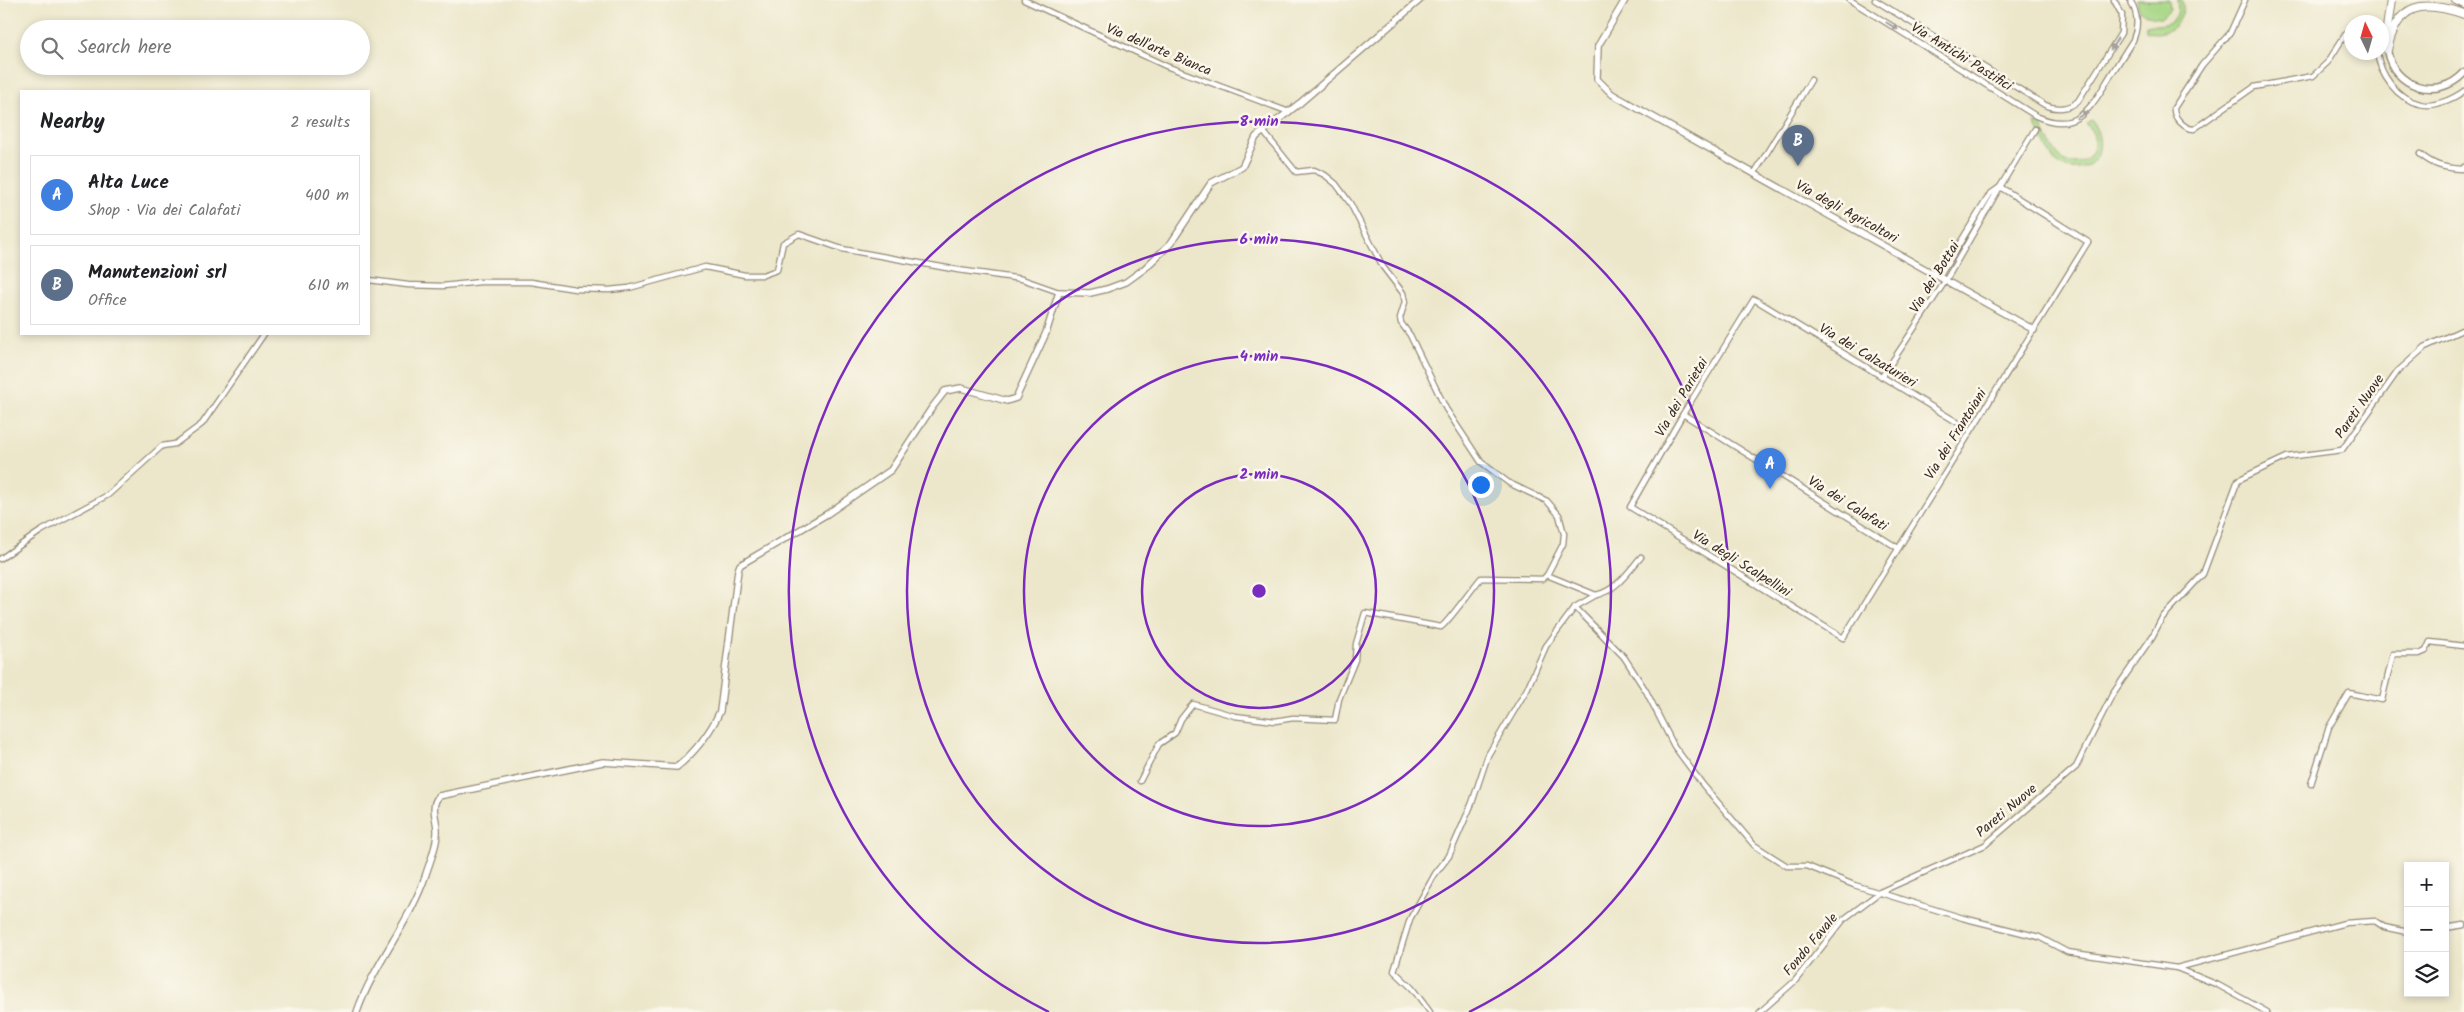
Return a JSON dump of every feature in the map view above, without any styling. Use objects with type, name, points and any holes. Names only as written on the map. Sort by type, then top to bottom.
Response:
[{"type":"highway","points":[[2389,15],[2391,0]]},
{"type":"highway","points":[[2441,0],[2464,13]]},
{"type":"highway","points":[[2456,0],[2464,4]]},
{"type":"highway","points":[[2389,44],[2395,24],[2412,8],[2423,5],[2436,5],[2464,13]]},
{"type":"main road","points":[[2389,55],[2396,72],[2404,80],[2416,86],[2429,89],[2442,87],[2455,81],[2464,73]]},
{"type":"street","name":"Via dell'arte Bianca","points":[[1024,0],[1166,66],[1288,112]]},
{"type":"street","points":[[370,280],[417,285],[530,282],[575,289],[609,290],[629,288],[706,267],[745,275],[763,275],[776,270],[782,243],[799,234],[842,249],[958,270],[1022,279],[1059,292],[1090,292],[1108,289],[1137,275],[1167,248],[1211,183],[1242,167],[1256,137],[1420,0]]},
{"type":"street","name":"Via degli Agricoltori","points":[[1625,0],[1598,46],[1597,79],[1612,94],[2034,330]]},
{"type":"street","name":"Via Antichi Pastifici","points":[[1850,0],[2036,116],[2046,120],[2064,121],[2080,117],[2091,109],[2136,33],[2136,15],[2130,0]]},
{"type":"street","name":"Via Antichi Pastifici","points":[[1875,0],[2048,107],[2067,107],[2078,101],[2121,33],[2122,16],[2114,0]]},
{"type":"street","points":[[2245,0],[2230,33],[2202,65],[2174,108],[2175,117],[2191,129],[2254,87],[2313,76],[2328,62],[2344,37]]},
{"type":"street","points":[[2380,60],[2388,81],[2401,94],[2421,105],[2439,102],[2464,91]]},
{"type":"street","points":[[1754,174],[1811,80]]},
{"type":"street","name":"Via dei Bottai","points":[[1882,377],[1946,280],[2035,129]]},
{"type":"street","points":[[1140,781],[1159,744],[1175,734],[1181,719],[1194,704],[1235,716],[1275,721],[1294,718],[1335,720],[1340,698],[1355,660],[1356,644],[1365,613],[1441,627],[1446,625],[1464,598],[1481,578],[1543,579],[1563,544],[1564,534],[1559,514],[1547,501],[1509,483],[1481,462],[1446,409],[1410,335],[1401,323],[1400,318],[1405,302],[1402,293],[1383,267],[1350,203],[1334,181],[1317,170],[1300,172],[1294,170],[1263,131]]},
{"type":"street","points":[[2420,154],[2432,164],[2447,168],[2462,169],[2464,167]]},
{"type":"street","name":"Via dei Bottai","points":[[1939,277],[1990,194],[2000,187]]},
{"type":"street","name":"Via dei Frantoiani","points":[[1843,638],[2088,242],[2000,187]]},
{"type":"street","points":[[357,1012],[368,986],[420,891],[436,839],[435,801],[440,796],[603,762],[677,767],[695,749],[720,711],[740,565],[835,509],[892,470],[931,409],[945,391],[961,388],[1007,401],[1016,398],[1046,334],[1059,292]]},
{"type":"street","name":"Via dei Calzaturieri","points":[[1754,299],[1970,430]]},
{"type":"street","name":"Via dei Parietai","points":[[1630,507],[1683,414],[1754,299]]},
{"type":"street","name":"Pareti Nuove","points":[[1880,892],[1985,845],[2076,767],[2112,695],[2152,638],[2162,618],[2203,574],[2238,480],[2287,456],[2342,450],[2398,371],[2425,347],[2464,328]]},
{"type":"street","points":[[0,559],[41,531],[108,495],[162,446],[175,444],[202,424],[263,335]]},
{"type":"street","name":"Via dei Calafati","points":[[1683,414],[1898,548]]},
{"type":"street","name":"Via degli Scalpellini","points":[[1630,507],[1843,638]]},
{"type":"street","points":[[1430,1012],[1412,988],[1394,972],[1410,919],[1435,874],[1449,856],[1472,803],[1488,755],[1527,689],[1546,646],[1575,607],[1613,588],[1641,557]]},
{"type":"street","points":[[1547,575],[1596,595]]},
{"type":"street","points":[[1575,607],[1624,657],[1646,691],[1674,746],[1703,785],[1754,846],[1788,866],[1807,866],[1880,892],[1963,918],[2039,937],[2067,952],[2177,968],[2218,985],[2267,1012]]},
{"type":"street","points":[[2311,784],[2329,727],[2349,693],[2382,700],[2393,654],[2419,654],[2426,651],[2430,642],[2464,646]]},
{"type":"street","name":"Fondo Favale","points":[[1760,1012],[1795,981],[1844,919],[1880,892]]},
{"type":"street","points":[[2177,968],[2346,923],[2374,921],[2384,927],[2404,931]]},
{"type":"street","points":[[2449,927],[2464,925]]},
{"type":"green space","points":[[2137,0],[2169,0],[2170,9],[2161,18],[2152,17],[2139,9]]},
{"type":"green space","points":[[2177,0],[2182,0],[2183,8],[2179,21],[2174,26],[2161,32],[2146,31],[2146,25],[2165,24],[2174,19],[2178,8]]},
{"type":"green space","points":[[2091,120],[2098,133],[2100,144],[2097,154],[2092,162],[2084,167],[2075,169],[2064,167],[2054,161],[2035,123],[2040,122],[2058,156],[2074,163],[2086,159],[2093,150],[2095,144],[2094,137],[2086,123]]},
{"type":"place","name":"Manutenzioni srl","points":[[1798,166]]},
{"type":"place","name":"Alta Luce","points":[[1770,489]]}]
